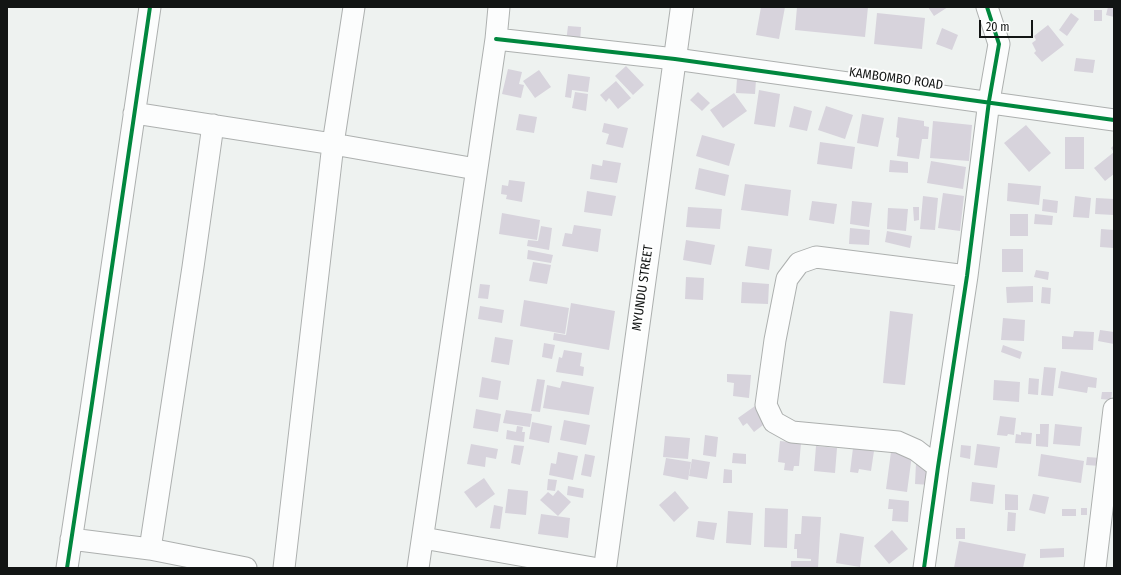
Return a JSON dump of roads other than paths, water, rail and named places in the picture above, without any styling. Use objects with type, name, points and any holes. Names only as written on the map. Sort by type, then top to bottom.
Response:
[{"type":"street","points":[[67,568],[150,7]]},
{"type":"street","points":[[284,568],[333,144],[354,7]]},
{"type":"street","points":[[418,568],[496,39],[499,7]]},
{"type":"street","name":"MYUNDU STREET","points":[[605,568],[682,7]]},
{"type":"street","points":[[924,568],[967,276],[989,102],[999,44],[987,7]]},
{"type":"street","name":"KAMBOMBO ROAD","points":[[496,39],[675,59],[1114,120]]},
{"type":"street","points":[[134,113],[333,144],[476,169]]},
{"type":"street","points":[[150,550],[213,125]]},
{"type":"street","points":[[938,467],[916,450],[898,442],[792,432],[774,422],[766,406],[775,340],[787,279],[799,263],[816,257],[967,276]]},
{"type":"street","points":[[1095,568],[1113,420]]},
{"type":"street","points":[[423,538],[593,568]]},
{"type":"street","points":[[71,539],[150,550],[246,568]]}]
